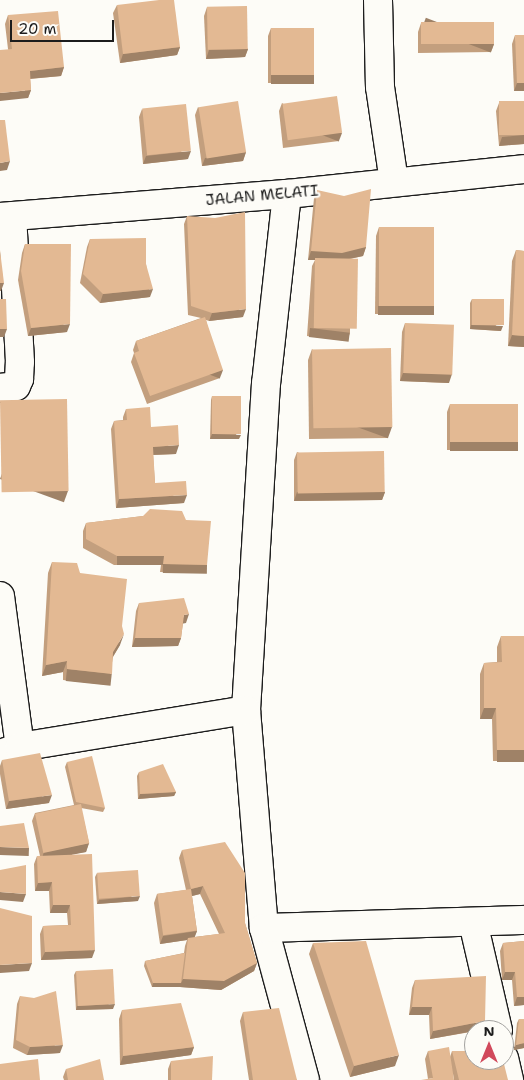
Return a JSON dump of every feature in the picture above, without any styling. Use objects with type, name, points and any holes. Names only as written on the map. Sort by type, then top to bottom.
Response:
[{"type":"street","points":[[378,0],[380,87],[394,182]]},
{"type":"street","name":"JALAN MELATI","points":[[6,217],[287,194],[524,169]]},
{"type":"street","points":[[287,194],[266,383],[246,710],[264,928],[305,1080]]},
{"type":"street","points":[[0,388],[16,386],[19,379],[20,362],[6,217]]},
{"type":"street","points":[[0,596],[10,751],[246,710]]},
{"type":"street","points":[[264,928],[524,920]]},
{"type":"street","points":[[473,922],[496,1020]]},
{"type":"building","points":[[174,0],[180,47],[123,54],[117,5]]},
{"type":"building","points":[[247,6],[248,49],[208,50],[207,7]]},
{"type":"building","points":[[58,11],[64,67],[30,71],[31,90],[0,93],[0,50],[12,49],[8,15]]},
{"type":"building","points":[[421,22],[494,22],[494,44],[421,44]]},
{"type":"building","points":[[271,28],[314,28],[314,75],[271,75]]},
{"type":"building","points":[[515,35],[524,35],[524,83],[517,83]]},
{"type":"building","points":[[337,96],[342,133],[288,140],[283,104]]},
{"type":"building","points":[[238,101],[246,152],[207,159],[198,107]]},
{"type":"building","points":[[499,101],[524,101],[524,135],[499,135]]},
{"type":"building","points":[[186,104],[191,151],[147,155],[142,109]]},
{"type":"building","points":[[0,120],[5,120],[10,161],[0,163]]},
{"type":"building","points":[[371,189],[366,247],[342,253],[311,251],[317,190],[344,196]]},
{"type":"building","points":[[245,212],[246,309],[212,313],[191,306],[187,216],[215,218]]},
{"type":"building","points":[[379,227],[434,227],[434,306],[379,306]]},
{"type":"building","points":[[146,238],[146,264],[153,289],[103,294],[83,274],[90,239]]},
{"type":"building","points":[[25,244],[71,244],[70,324],[31,328],[21,271]]},
{"type":"building","points":[[0,250],[4,283],[0,283]]},
{"type":"building","points":[[516,250],[524,251],[524,336],[512,335]]},
{"type":"building","points":[[315,258],[358,259],[357,329],[314,328]]},
{"type":"building","points":[[0,299],[6,299],[7,329],[0,329]]},
{"type":"building","points":[[472,299],[504,299],[504,325],[472,325]]},
{"type":"building","points":[[205,317],[223,370],[150,396],[134,353],[139,351],[136,341]]},
{"type":"building","points":[[405,323],[454,325],[452,375],[403,373]]},
{"type":"building","points":[[391,348],[392,427],[313,428],[312,349]]},
{"type":"building","points":[[212,396],[241,396],[241,434],[212,434]]},
{"type":"building","points":[[67,399],[69,491],[2,492],[0,400]]},
{"type":"building","points":[[450,404],[518,404],[518,442],[450,442]]},
{"type":"building","points":[[150,407],[151,427],[178,425],[179,445],[153,447],[155,483],[186,481],[187,495],[119,499],[114,421],[127,420],[126,409]]},
{"type":"building","points":[[384,451],[385,492],[298,494],[297,453]]},
{"type":"building","points":[[150,509],[182,511],[186,520],[211,521],[207,565],[163,564],[164,556],[117,556],[86,539],[86,523],[143,516]]},
{"type":"building","points":[[52,562],[77,563],[80,573],[127,579],[122,626],[124,634],[113,652],[112,674],[67,669],[67,661],[46,665]]},
{"type":"building","points":[[184,598],[189,614],[184,615],[181,638],[135,638],[139,603]]},
{"type":"building","points":[[501,636],[524,636],[524,750],[497,750],[496,708],[484,708],[484,663],[502,662]]},
{"type":"building","points":[[40,753],[52,795],[9,801],[2,760]]},
{"type":"building","points":[[92,756],[105,808],[76,802],[67,762]]},
{"type":"building","points":[[163,764],[176,792],[140,794],[139,772]]},
{"type":"building","points":[[81,804],[89,843],[43,853],[35,814]]},
{"type":"building","points":[[24,823],[29,848],[0,847],[0,826]]},
{"type":"building","points":[[225,842],[245,873],[245,923],[257,963],[224,981],[183,979],[188,938],[225,933],[203,886],[191,889],[182,850]]},
{"type":"building","points":[[92,854],[95,950],[45,952],[43,926],[71,925],[70,905],[53,905],[52,882],[38,883],[37,856]]},
{"type":"building","points":[[26,865],[26,894],[0,892],[0,870]]},
{"type":"building","points":[[138,870],[140,896],[99,899],[97,873]]},
{"type":"building","points":[[191,889],[197,931],[163,935],[157,894]]},
{"type":"building","points":[[0,908],[32,916],[32,963],[0,965]]},
{"type":"building","points":[[366,941],[399,1055],[354,1066],[313,943]]},
{"type":"building","points":[[524,941],[524,997],[517,997],[515,972],[505,972],[503,943]]},
{"type":"building","points":[[185,953],[181,983],[153,983],[145,961]]},
{"type":"building","points":[[113,969],[115,1004],[78,1006],[76,971]]},
{"type":"building","points":[[486,976],[485,1020],[464,1020],[464,1025],[433,1031],[432,1007],[412,1007],[415,980]]},
{"type":"building","points":[[56,991],[63,1045],[30,1047],[16,1040],[20,996],[34,998]]},
{"type":"building","points":[[181,1003],[194,1047],[123,1056],[122,1010]]},
{"type":"building","points":[[279,1008],[297,1080],[253,1080],[243,1012]]},
{"type":"building","points":[[519,1019],[524,1019],[524,1043],[516,1045]]},
{"type":"building","points":[[449,1047],[454,1080],[421,1080],[433,1078],[428,1051]]},
{"type":"building","points":[[452,1051],[464,1051],[464,1070],[506,1070],[508,1080],[459,1080]]},
{"type":"building","points":[[213,1056],[212,1080],[171,1080],[171,1061]]},
{"type":"building","points":[[38,1059],[40,1080],[0,1080],[0,1064]]},
{"type":"building","points":[[100,1059],[104,1080],[68,1080],[66,1069]]}]
